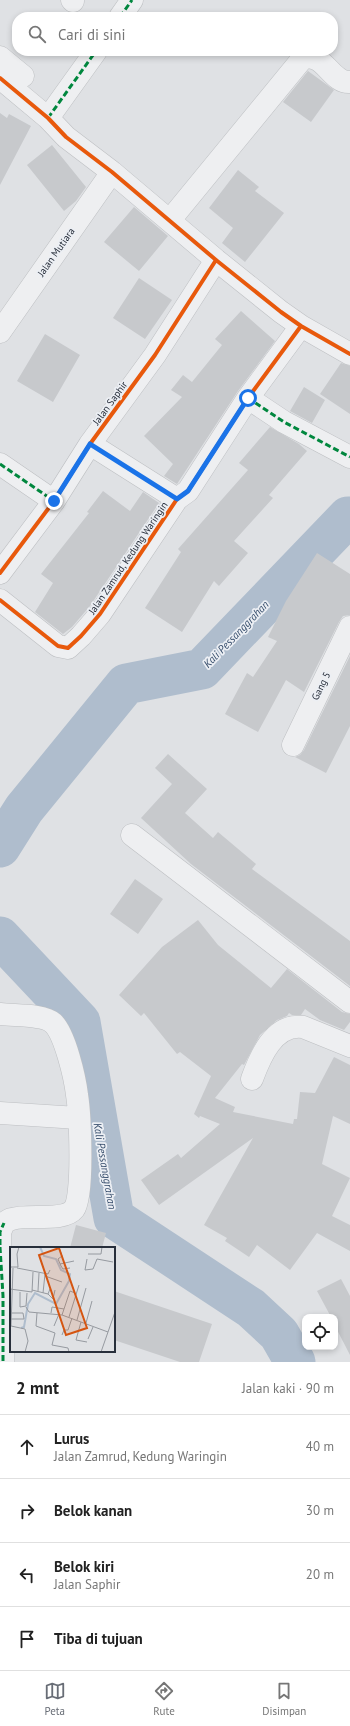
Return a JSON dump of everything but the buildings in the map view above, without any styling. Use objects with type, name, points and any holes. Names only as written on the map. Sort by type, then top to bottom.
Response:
[{"type":"street","points":[[124,12],[132,0]]},
{"type":"street","points":[[48,118],[92,56]]},
{"type":"street","points":[[0,57],[23,76]]},
{"type":"street","points":[[170,220],[302,59],[307,57],[318,59],[342,80],[350,82]]},
{"type":"street","points":[[0,78],[48,118],[66,137],[112,172],[216,260],[301,326],[350,354]]},
{"type":"street","name":"Jalan Mutiara","points":[[0,332],[112,172]]},
{"type":"street","name":"Jalan Saphir","points":[[0,573],[54,501],[90,444],[155,355],[216,260]]},
{"type":"street","name":"Jalan Zamrud, Kedung Waringin","points":[[0,600],[58,646],[68,648],[81,636],[100,614],[177,499],[188,491],[248,398],[301,326]]},
{"type":"street","points":[[248,398],[284,422],[350,457]]},
{"type":"street","points":[[90,444],[177,499]]},
{"type":"street","points":[[0,464],[54,501]]},
{"type":"street","name":"Gang 5","points":[[293,745],[350,627]]},
{"type":"street","points":[[132,835],[350,1002]]},
{"type":"street","points":[[0,1014],[47,1019],[56,1027],[70,1058],[77,1095],[80,1186],[78,1202],[73,1210],[64,1216],[12,1218],[4,1223],[0,1232],[2,1356]]},
{"type":"street","points":[[252,1079],[264,1049],[287,1028],[295,1026],[303,1027],[350,1046]]},
{"type":"street","points":[[0,1113],[78,1118]]},
{"type":"waterway","name":"Kali Pessanggrahan","points":[[0,847],[24,809],[126,684],[202,669],[348,517],[350,518]]},
{"type":"waterway","name":"Kali Pessanggrahan","points":[[0,937],[80,1022],[114,1218],[251,1308],[279,1334],[295,1362]]},
{"type":"marked path","points":[[124,12],[132,0]]},
{"type":"marked path","points":[[48,118],[92,56]]},
{"type":"marked path","points":[[248,398],[284,422],[350,457]]},
{"type":"marked path","points":[[90,444],[177,499],[176,500]]},
{"type":"marked path","points":[[0,464],[54,501]]},
{"type":"marked path","points":[[0,1245],[0,1232],[4,1223]]},
{"type":"marked path","points":[[0,1247],[3,1296],[3,1362]]},
{"type":"cycle path","points":[[0,78],[48,118],[66,137],[112,172],[216,260],[281,312],[301,326],[350,354]]},
{"type":"cycle path","points":[[0,573],[54,501],[90,444],[155,355],[216,260]]},
{"type":"cycle path","points":[[0,600],[58,646],[68,648],[81,636],[100,614],[177,499],[188,491],[248,398],[301,326]]},
{"type":"route","points":[[54,501],[90,444],[177,499],[188,491],[248,398]]}]
